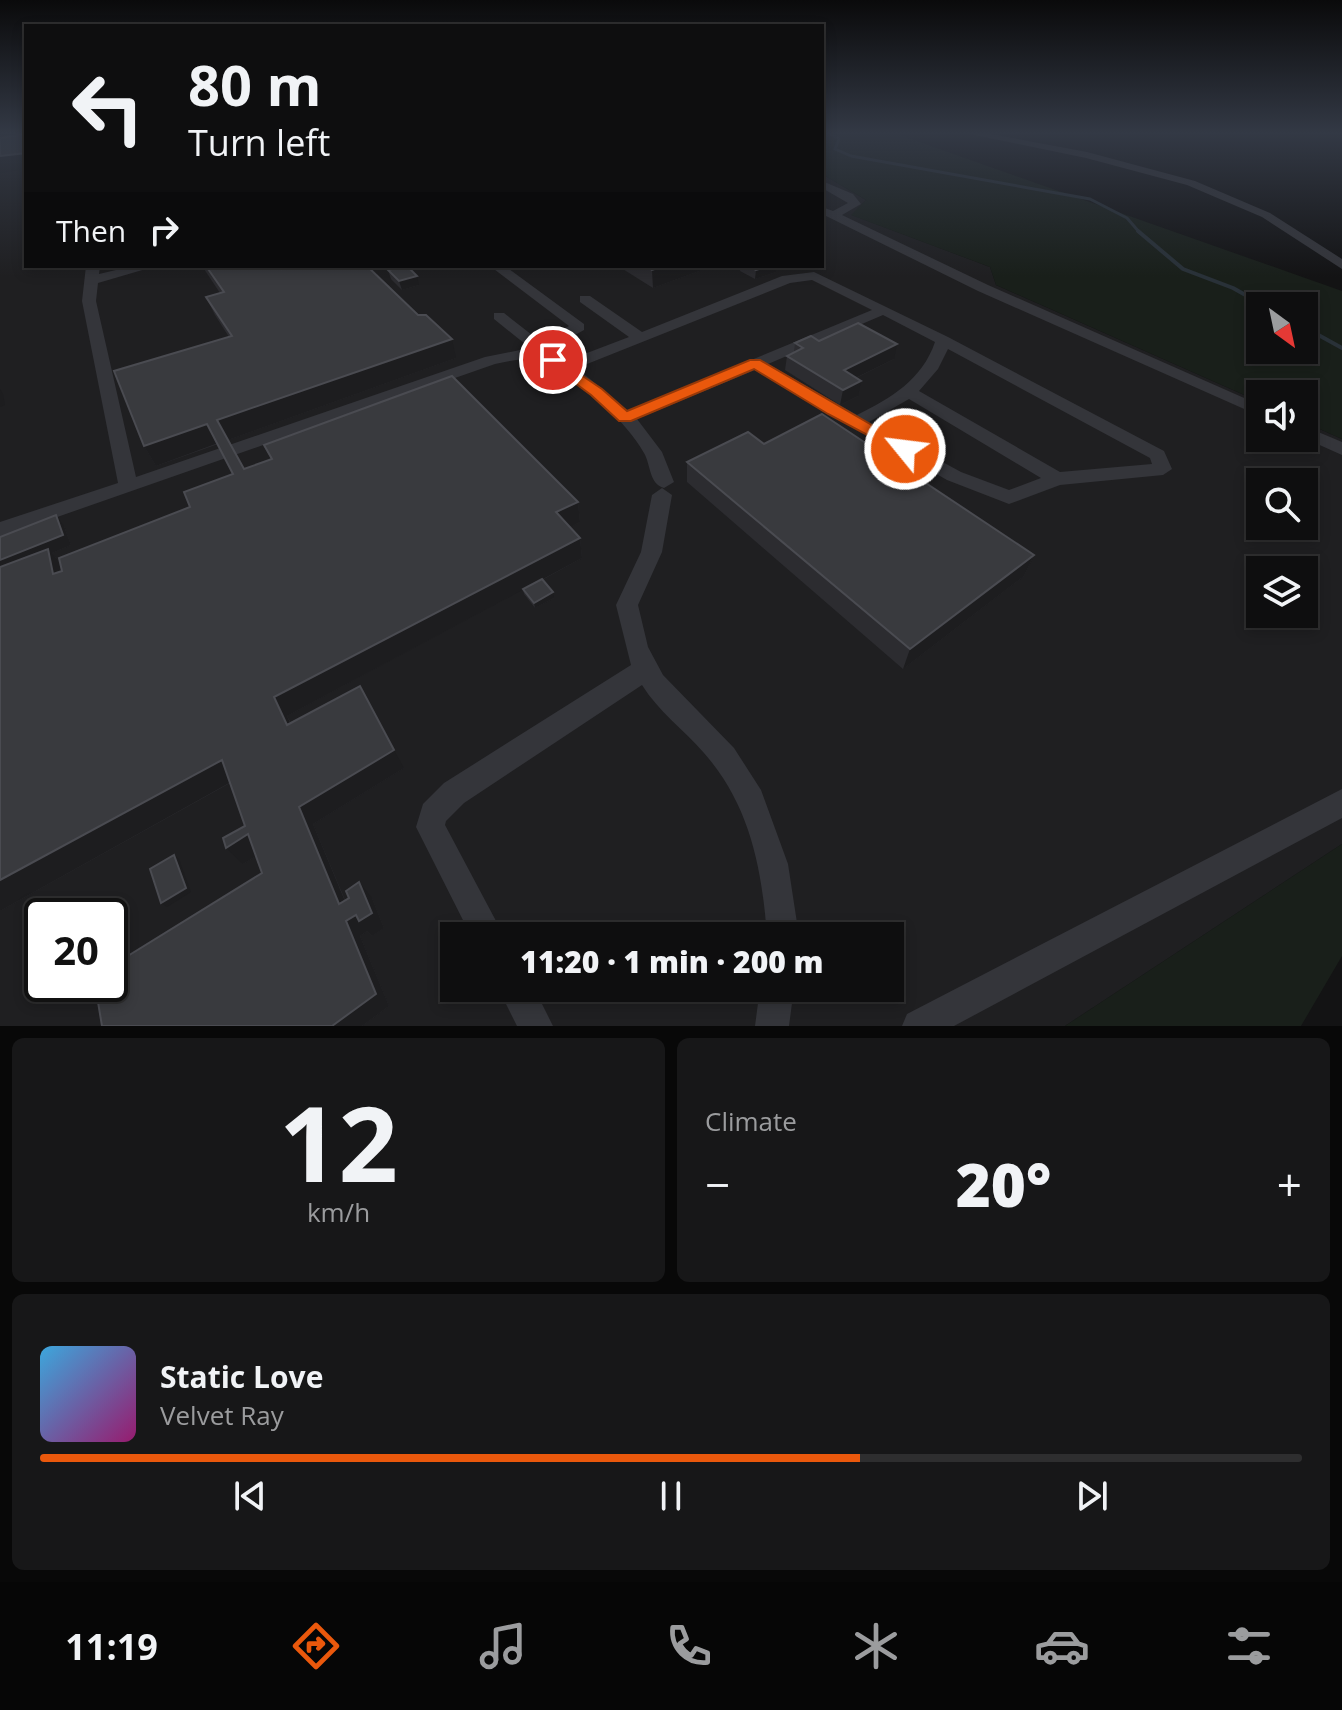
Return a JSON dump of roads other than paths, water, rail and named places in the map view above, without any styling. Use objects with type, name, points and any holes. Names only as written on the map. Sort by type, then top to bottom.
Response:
[{"type":"street","points":[[1183,181],[1266,215],[1342,265]]},
{"type":"street","points":[[824,185],[849,196],[855,204],[828,213]]},
{"type":"street","points":[[828,213],[983,288],[1246,405]]},
{"type":"street","points":[[128,485],[89,301],[92,273],[133,268]]},
{"type":"street","points":[[0,530],[491,360],[535,351],[579,327],[500,268]]},
{"type":"street","points":[[564,368],[787,279],[814,276],[943,340],[1158,455],[1163,469],[1057,479],[1009,497],[954,476],[755,363]]},
{"type":"street","points":[[585,299],[641,338]]},
{"type":"street","points":[[625,418],[884,310]]},
{"type":"street","points":[[499,316],[535,351],[564,368],[625,418],[653,452],[663,488],[661,521],[650,561],[627,605],[638,654],[655,684],[723,757],[761,817],[778,875],[782,922]]},
{"type":"street","points":[[856,422],[900,402],[939,360],[943,340]]},
{"type":"street","points":[[908,392],[1057,479]]},
{"type":"street","points":[[1318,438],[1342,449]]},
{"type":"street","points":[[481,922],[430,827],[433,814],[454,793],[646,669]]},
{"type":"street","points":[[919,1026],[1342,803]]},
{"type":"street","points":[[523,1002],[536,1026]]},
{"type":"street","points":[[772,1026],[775,1002]]},
{"type":"waterway","points":[[989,181],[1090,199],[1127,218],[1139,232]]},
{"type":"waterway","points":[[1139,232],[1183,269],[1246,295]]},
{"type":"waterway","points":[[1318,335],[1342,348]]}]
